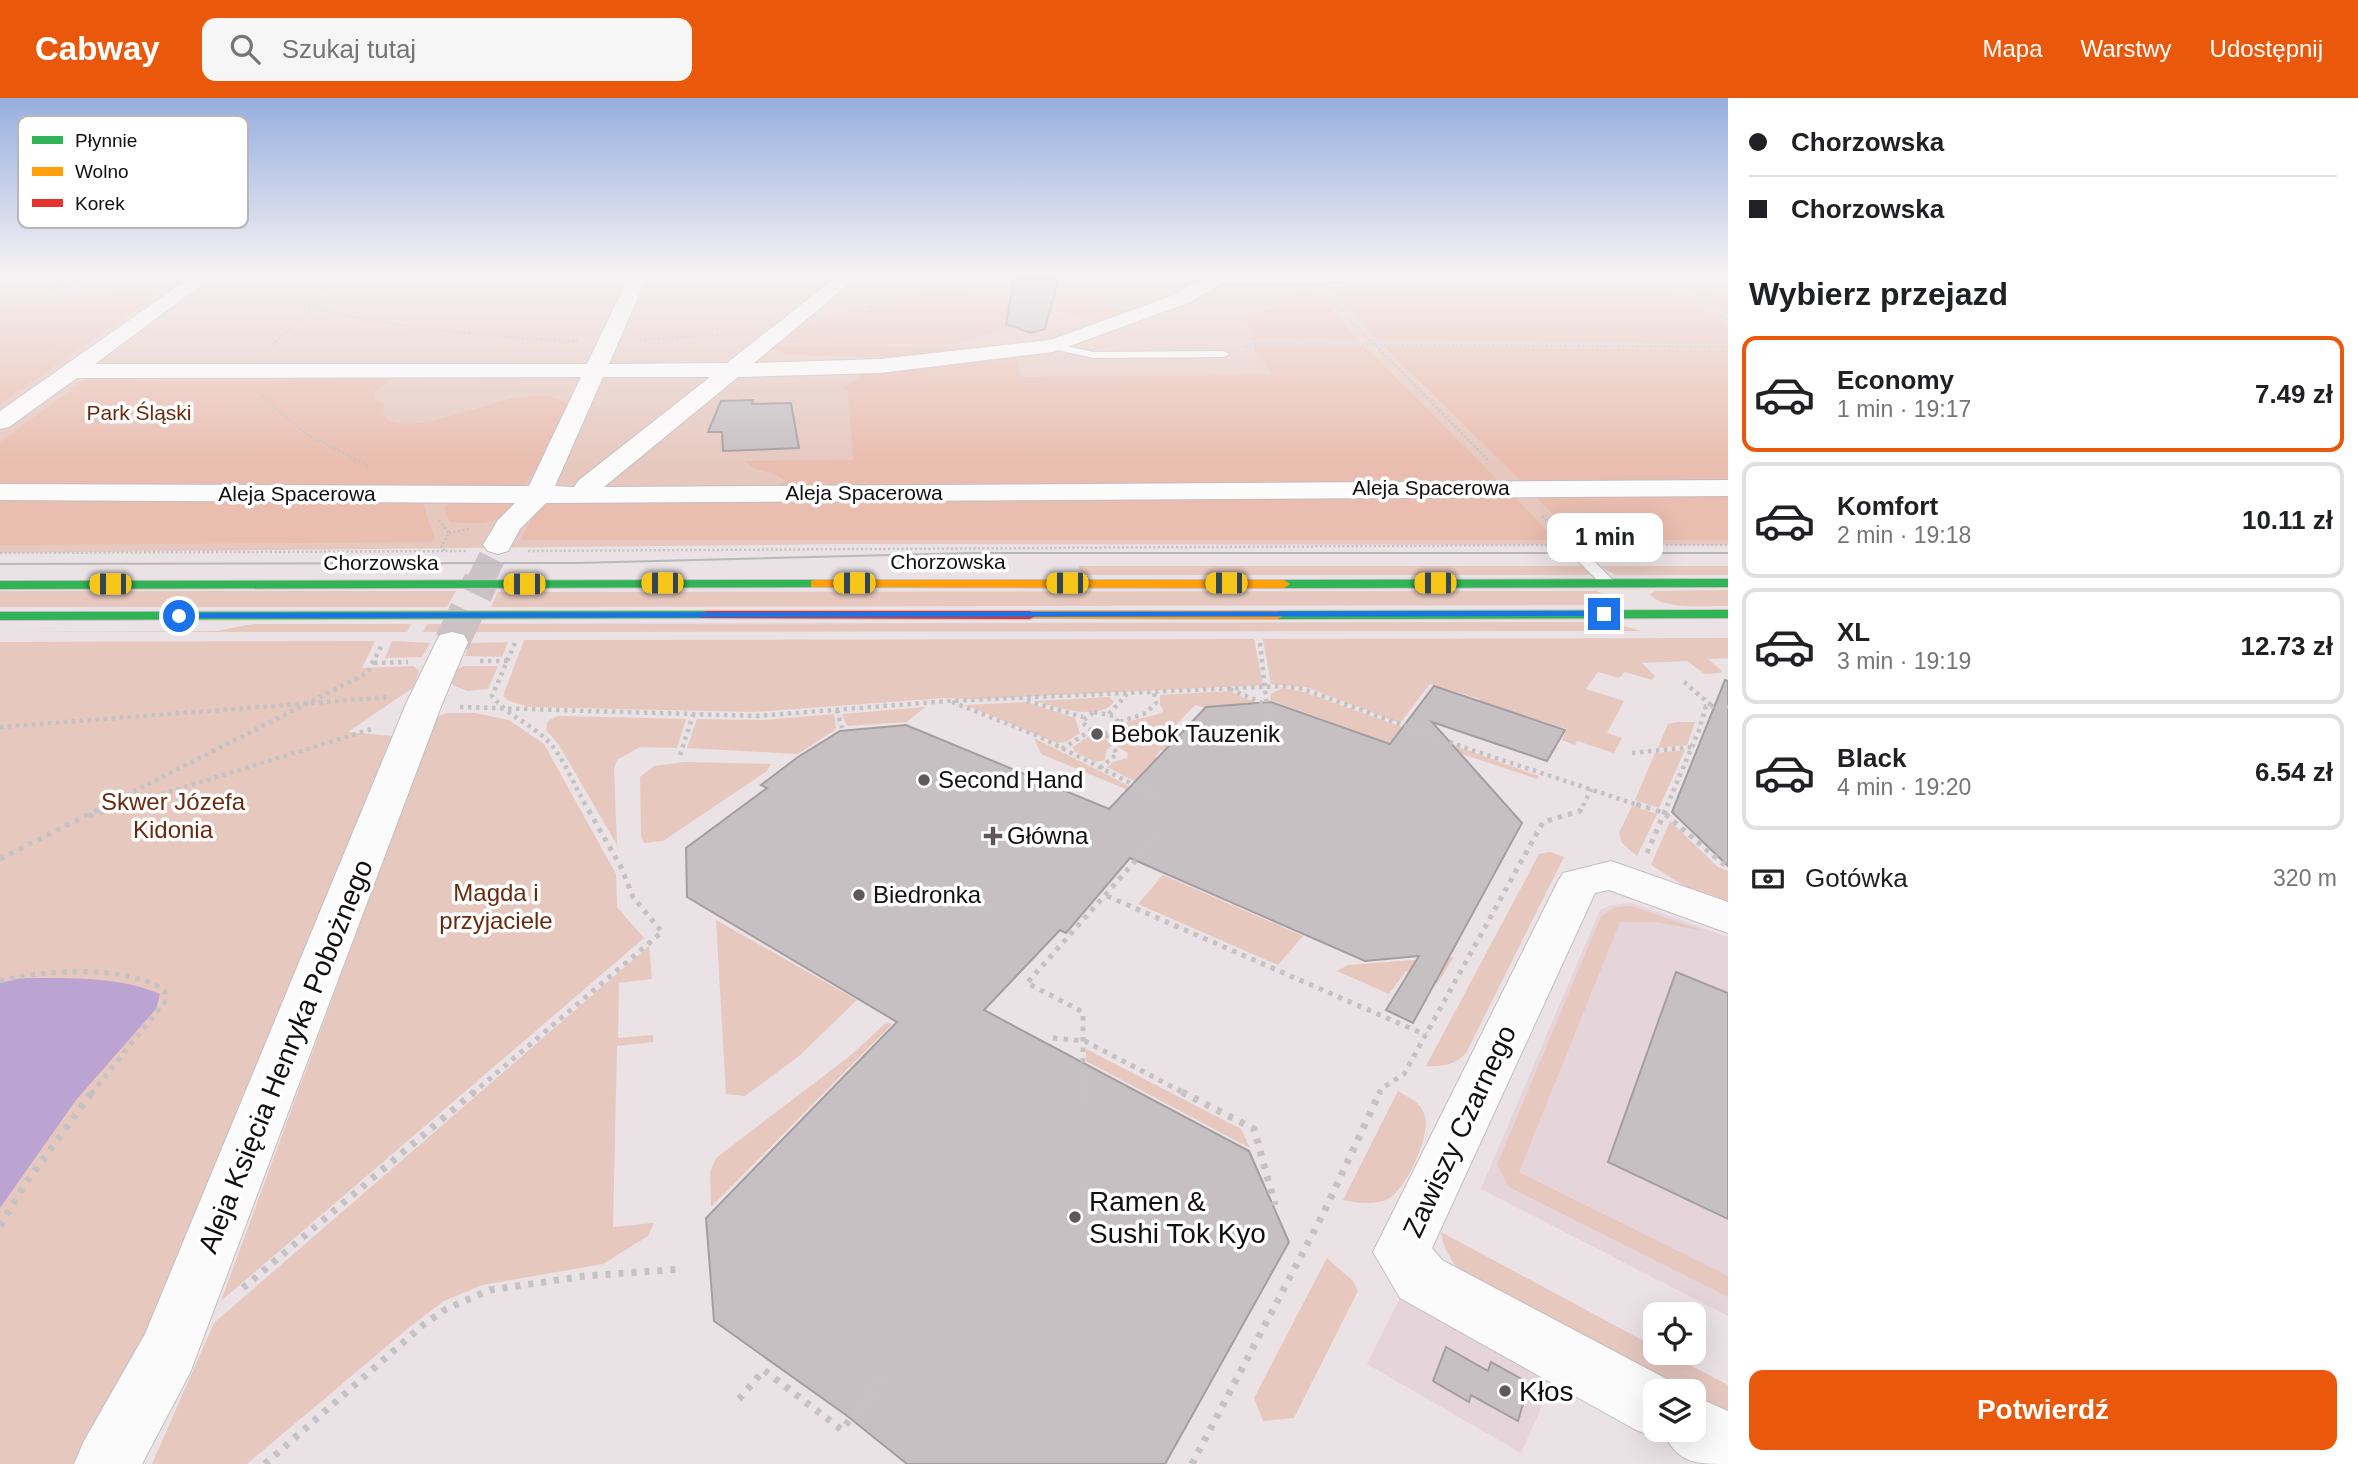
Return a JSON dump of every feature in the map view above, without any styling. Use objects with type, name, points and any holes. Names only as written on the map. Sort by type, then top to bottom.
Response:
[{"type":"main road","points":[[1615,583],[1651,614]]},
{"type":"main road","name":"Chorzowska","points":[[0,584],[1728,583]]},
{"type":"main road","points":[[6,618],[1728,614]]},
{"type":"street","points":[[0,422],[118,338]]},
{"type":"street","points":[[498,549],[508,526],[538,495],[609,338]]},
{"type":"street","points":[[583,494],[588,486],[772,338]]},
{"type":"street","points":[[72,370],[732,370],[880,366],[1053,346],[1075,338]]},
{"type":"street","name":"Aleja Spacerowa","points":[[0,492],[391,495],[442,518],[538,495],[1728,488]]},
{"type":"street","name":"Aleja Księcia Henryka Pobożnego","points":[[107,1464],[168,1352],[425,703],[452,642]]},
{"type":"street","name":"Zawiszy Czarnego","points":[[1643,1400],[1421,1279],[1402,1252],[1578,883],[1611,875],[1728,918]]},
{"type":"street","points":[[1706,1434],[1728,1446]]},
{"type":"lane","points":[[1053,346],[1093,355],[1224,354]]},
{"type":"lane","points":[[1570,545],[1615,583]]},
{"type":"path","points":[[275,338],[233,370],[237,376],[306,434],[372,468],[391,486],[391,495]]},
{"type":"path","points":[[1365,338],[1570,545]]},
{"type":"path","points":[[1224,354],[1255,344],[1728,347]]},
{"type":"path","points":[[449,551],[441,548],[442,518],[472,529]]},
{"type":"path","points":[[0,553],[1728,545]]},
{"type":"path","points":[[1259,635],[1268,717]]},
{"type":"path","points":[[0,859],[367,673],[384,642]]},
{"type":"path","points":[[242,1290],[662,932],[633,897],[622,869],[550,742],[530,724],[503,710],[492,696],[515,643]]},
{"type":"path","points":[[374,663],[416,661]]},
{"type":"path","points":[[498,661],[509,661]]},
{"type":"path","points":[[1684,682],[1713,706]]},
{"type":"path","points":[[0,727],[305,704],[425,703],[503,710],[756,716],[948,701],[1266,687],[1303,689],[1457,745],[1664,813],[1728,868]]},
{"type":"path","points":[[1229,689],[1267,705]]},
{"type":"path","points":[[1120,722],[1153,708],[1156,703],[1154,692]]},
{"type":"path","points":[[1109,713],[1127,694]]},
{"type":"path","points":[[1023,699],[1083,717],[1094,712],[1109,713],[1120,722]]},
{"type":"path","points":[[948,701],[1036,735],[1164,800]]},
{"type":"path","points":[[75,820],[425,703]]},
{"type":"path","points":[[1637,885],[1706,706],[1728,707]]},
{"type":"path","points":[[837,710],[842,728]]},
{"type":"path","points":[[680,755],[693,715]]},
{"type":"path","points":[[1083,717],[1083,724],[1090,731],[1106,734],[1118,730],[1120,722]]},
{"type":"path","points":[[1062,749],[1090,731]]},
{"type":"path","points":[[1100,768],[1116,754],[1106,734]]},
{"type":"path","points":[[1632,753],[1691,747]]},
{"type":"path","points":[[1192,1464],[1324,1212],[1381,1090],[1405,1074],[1543,822],[1580,811],[1591,789]]},
{"type":"path","points":[[1083,1098],[1083,1012],[1027,983],[1161,832]]},
{"type":"path","points":[[1107,896],[1426,1035]]},
{"type":"path","points":[[0,981],[24,975],[101,974],[152,982],[165,991],[166,1000],[104,1076],[23,1187],[0,1226]]},
{"type":"path","points":[[1054,1038],[1083,1041],[1254,1129],[1275,1205]]},
{"type":"path","points":[[265,1464],[424,1325],[446,1309],[473,1296],[490,1290],[584,1276],[682,1269]]},
{"type":"path","points":[[739,1399],[764,1370],[842,1430],[882,1377]]},
{"type":"shaded area","points":[[1632,903],[1728,937],[1728,1316],[1706,1305],[1706,1302],[1701,1302],[1481,1189],[1600,910],[1612,905]]},
{"type":"shaded area","points":[[22,978],[110,981],[160,994],[156,1009],[76,1100],[0,1208],[0,983]]},
{"type":"shaded area","points":[[1403,1292],[1556,1375],[1521,1453],[1367,1364]]},
{"type":"green space","name":"Park Śląski","points":[[0,338],[1728,338],[1728,545],[849,544],[0,553]]},
{"type":"green space","points":[[0,338],[96,338],[0,404]]},
{"type":"green space","points":[[778,338],[976,338],[956,344],[771,343]]},
{"type":"green space","points":[[1251,338],[1356,338],[1358,340],[1250,340]]},
{"type":"green space","points":[[1375,338],[1728,338],[1728,344],[1377,340]]},
{"type":"green space","points":[[773,346],[996,348],[908,358],[790,355],[770,349]]},
{"type":"green space","points":[[1364,346],[1501,483],[774,488],[785,481],[781,477],[754,468],[746,461],[853,460],[848,392],[842,387],[858,378],[861,373],[1015,354],[1021,377],[1272,375],[1253,347]]},
{"type":"green space","points":[[1384,346],[1728,350],[1728,484],[1523,483]]},
{"type":"green space","points":[[91,375],[395,377],[374,392],[374,399],[385,405],[383,415],[398,423],[420,423],[529,396],[552,397],[570,407],[562,428],[521,490],[0,489],[0,442]]},
{"type":"green space","points":[[1531,491],[1728,492],[1728,540],[1577,540]]},
{"type":"green space","points":[[1511,492],[1555,540],[521,540],[530,520],[539,510],[558,500]]},
{"type":"green space","points":[[0,498],[419,501],[423,504],[434,537],[431,542],[0,545]]},
{"type":"green space","points":[[519,499],[502,515],[481,523],[450,522],[445,509],[457,500]]},
{"type":"green space","points":[[1078,566],[1586,566],[1592,571],[1588,575],[1082,575]]},
{"type":"green space","points":[[1600,566],[1728,566],[1728,575],[1615,575]]},
{"type":"green space","points":[[1728,590],[1728,606],[1675,605],[1664,603],[1650,594],[1655,591]]},
{"type":"green space","points":[[0,591],[456,591],[447,607],[0,607]]},
{"type":"green space","points":[[1597,591],[1612,597],[1614,602],[1597,605],[491,607],[498,592]]},
{"type":"green space","points":[[1596,622],[1603,629],[1616,629],[1612,623],[1642,631],[423,632],[427,624]]},
{"type":"green space","points":[[253,624],[411,624],[407,632],[0,632],[216,631]]},
{"type":"green space","points":[[1728,638],[1728,658],[1708,659],[1722,671],[1720,673],[1705,674],[1687,661],[1642,663],[1655,676],[1652,680],[1625,672],[1619,678],[1598,672],[1586,689],[1624,701],[1607,733],[1622,738],[1614,753],[1577,741],[1575,745],[1562,740],[1567,729],[1504,709],[1500,714],[1477,707],[1480,699],[1430,684],[1400,723],[1306,687],[1271,684],[1263,639]]},
{"type":"green space","points":[[1254,639],[1263,685],[977,699],[944,698],[754,712],[528,707],[509,701],[503,696],[524,640]]},
{"type":"green space","name":"Skwer Józefa Kidonia","points":[[375,641],[362,668],[414,666],[419,671],[414,687],[348,732],[392,736],[117,1410],[91,1464],[0,1464],[0,642]]},
{"type":"green space","points":[[392,641],[430,643],[422,657],[385,658]]},
{"type":"green space","points":[[508,642],[502,657],[465,656],[470,643]]},
{"type":"green space","points":[[464,666],[498,666],[488,689],[467,691],[453,685],[451,680],[456,670]]},
{"type":"green space","points":[[1282,688],[1304,692],[1539,776],[1537,779],[1462,754],[1458,759],[1407,749],[1270,700],[1271,694]]},
{"type":"green space","points":[[1229,691],[1257,703],[1205,708],[1195,705],[1175,726],[1184,730],[1164,751],[1161,750],[1155,757],[1158,759],[1136,782],[1107,767],[1127,758],[1128,753],[1118,747],[1112,738],[1123,731],[1127,722],[1164,711],[1160,705],[1160,695]]},
{"type":"green space","points":[[1110,697],[1114,702],[1107,708],[1088,712],[1035,701]]},
{"type":"green space","points":[[1026,702],[1075,718],[1080,733],[1066,742],[1057,743],[966,705]]},
{"type":"green space","points":[[925,707],[907,722],[847,726],[842,714]]},
{"type":"green space","name":"Magda i przyjaciele","points":[[447,713],[475,713],[509,720],[544,744],[616,874],[617,907],[644,938],[221,1301],[436,717]]},
{"type":"green space","points":[[834,714],[836,729],[798,754],[687,748],[697,719],[764,720]]},
{"type":"green space","points":[[558,716],[686,719],[677,748],[640,747],[617,760],[614,769],[617,845],[559,745],[546,730],[548,721]]},
{"type":"green space","points":[[1695,722],[1687,745],[1658,748],[1668,724]]},
{"type":"green space","points":[[1089,736],[1106,739],[1111,747],[1106,750],[1105,760],[1095,762],[1074,751],[1073,747]]},
{"type":"green space","points":[[1034,738],[1131,787],[1128,790],[1041,754]]},
{"type":"green space","points":[[1685,750],[1659,808],[1635,800],[1655,753]]},
{"type":"green space","points":[[684,762],[771,764],[767,771],[663,841],[644,843],[641,835],[640,777],[654,766]]},
{"type":"green space","points":[[1632,806],[1657,814],[1637,856],[1622,843],[1619,833]]},
{"type":"green space","points":[[1670,821],[1718,867],[1728,871],[1728,906],[1691,890],[1651,865]]},
{"type":"green space","points":[[1550,852],[1564,857],[1466,1053],[1448,1064],[1426,1066],[1539,854]]},
{"type":"green space","points":[[1163,875],[1303,936],[1278,965],[1138,904]]},
{"type":"green space","points":[[1631,906],[1704,931],[1656,922],[1620,922],[1519,1172],[1728,1276],[1728,1297],[1509,1187],[1497,1165],[1601,916],[1616,907]]},
{"type":"green space","points":[[716,920],[857,1000],[799,1056],[745,1096],[726,1094]]},
{"type":"green space","points":[[649,946],[652,979],[619,983],[618,1038],[653,1035],[653,1042],[617,1046],[613,1227],[654,1223],[648,1236],[603,1264],[482,1285],[444,1301],[247,1464],[152,1464],[214,1323]]},
{"type":"green space","points":[[1454,957],[1437,984],[1406,971],[1389,994],[1337,971],[1348,965]]},
{"type":"green space","points":[[887,1022],[892,1024],[711,1207],[710,1172],[716,1158],[851,1055]]},
{"type":"green space","points":[[1086,1049],[1241,1129],[1250,1148],[1086,1061]]},
{"type":"green space","points":[[1398,1091],[1418,1104],[1425,1116],[1424,1136],[1415,1162],[1401,1187],[1386,1200],[1364,1203],[1343,1200]]},
{"type":"green space","points":[[1441,1232],[1643,1341],[1643,1365],[1690,1365],[1728,1385],[1728,1423],[1706,1411],[1706,1379],[1645,1379],[1495,1300],[1460,1271],[1443,1243]]},
{"type":"green space","points":[[1327,1258],[1353,1281],[1358,1291],[1294,1418],[1263,1421],[1254,1398]]},
{"type":"building","points":[[753,400],[752,404],[791,403],[799,448],[723,451],[722,432],[708,432],[721,401]]},
{"type":"building","points":[[1725,680],[1728,681],[1728,866],[1672,812]]},
{"type":"building","points":[[1434,686],[1565,730],[1547,761],[1432,722],[1522,823],[1413,1023],[1386,1010],[1419,956],[1365,961],[1130,858],[1066,933],[1060,930],[984,1010],[1249,1151],[1289,1242],[1165,1464],[907,1464],[846,1415],[714,1321],[706,1218],[897,1022],[687,897],[686,848],[767,788],[761,785],[798,757],[840,731],[906,725],[1109,809],[1206,707],[1271,702],[1390,744]]},
{"type":"building","points":[[1676,972],[1728,993],[1728,1219],[1608,1162]]},
{"type":"building","points":[[1446,1347],[1488,1371],[1491,1362],[1529,1383],[1518,1421],[1471,1395],[1469,1402],[1433,1381]]},
{"type":"tunnel","points":[[480,582],[498,545]]},
{"type":"tunnel","points":[[452,642],[481,581]]},
{"type":"tram line","points":[[0,564],[577,563],[971,553],[1728,553]]},
{"type":"traffic: fast","points":[[1284,584],[1728,583]]},
{"type":"traffic: fast","points":[[0,585],[815,584]]},
{"type":"traffic: fast","points":[[1278,615],[1728,614]]},
{"type":"traffic: fast","points":[[0,616],[706,615]]},
{"type":"traffic: slow","points":[[815,584],[1284,584]]},
{"type":"traffic: slow","points":[[1030,615],[1278,615]]},
{"type":"traffic: jam","points":[[706,615],[1030,615]]},
{"type":"place","name":"Bebok Tauzenik","points":[[1097,734]]},
{"type":"place","name":"Second Hand","points":[[924,780]]},
{"type":"place","name":"Główna","points":[[993,836]]},
{"type":"place","name":"Biedronka","points":[[859,895]]},
{"type":"place","name":"Ramen & Sushi Tok Kyo","points":[[1075,1217]]},
{"type":"place","name":"Kłos","points":[[1505,1391]]},
{"type":"route","points":[[179,616],[1604,614]]}]
